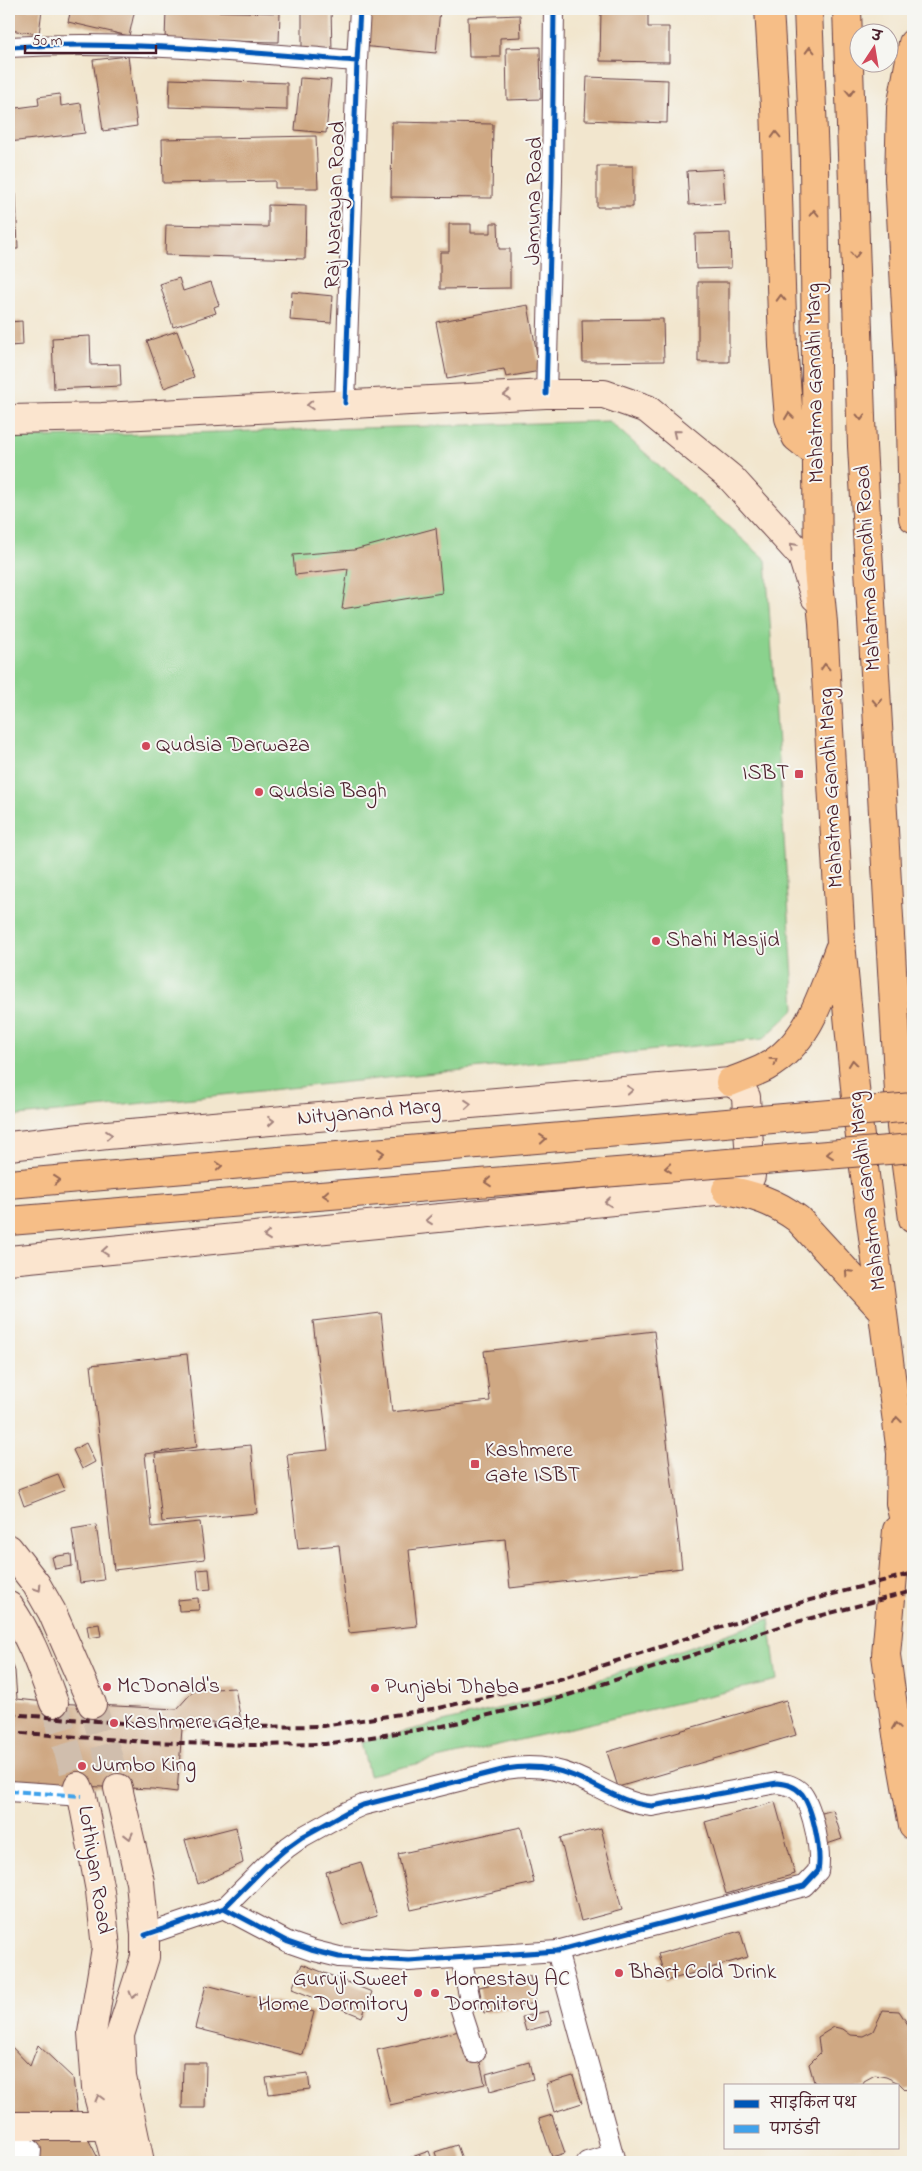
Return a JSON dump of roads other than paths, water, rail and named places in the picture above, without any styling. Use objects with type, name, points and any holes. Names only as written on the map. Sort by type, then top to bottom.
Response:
[{"type":"highway","points":[[768,9],[775,107],[782,346],[791,428],[796,437],[817,454]]},
{"type":"highway","name":"Mahatma Gandhi Marg","points":[[808,9],[814,159],[818,570],[823,622],[841,943],[859,1129],[901,1453],[900,1504],[913,1562]]},
{"type":"highway","name":"Mahatma Gandhi Road","points":[[847,9],[862,446],[909,1127]]},
{"type":"highway","points":[[913,43],[901,108],[899,178],[910,380],[913,518]]},
{"type":"highway","points":[[899,178],[913,128]]},
{"type":"highway","points":[[730,1082],[765,1068],[793,1046],[804,1032],[813,1014],[841,943]]},
{"type":"highway","points":[[9,1184],[909,1127]]},
{"type":"highway","points":[[9,1221],[909,1127]]},
{"type":"highway","name":"Mahatma Gandhi Marg","points":[[909,1127],[913,1219]]},
{"type":"highway","points":[[726,1190],[765,1199],[784,1208],[798,1219],[882,1309]]},
{"type":"highway","points":[[900,1504],[886,1655],[897,1735],[913,1826]]},
{"type":"main road","points":[[9,419],[102,418],[345,403],[546,394],[604,394],[646,409],[731,478],[802,556],[823,622]]},
{"type":"main road","points":[[9,1260],[726,1190],[746,1185],[751,1176],[746,1097],[741,1088],[730,1082]]},
{"type":"main road","name":"Nityanand Marg","points":[[9,1146],[107,1135],[730,1082]]},
{"type":"main road","points":[[9,1549],[36,1584],[52,1612],[92,1704]]},
{"type":"main road","points":[[9,1606],[24,1628],[34,1648],[54,1703]]},
{"type":"main road","name":"Lothiyan Road","points":[[118,1788],[140,1882],[145,1934],[144,1957],[120,2035],[122,2077],[140,2162]]},
{"type":"main road","name":"Lothiyan Road","points":[[80,1791],[100,1891],[106,1948],[92,2033],[96,2088],[116,2162]]},
{"type":"main road","points":[[9,2126],[106,2126]]},
{"type":"street","name":"Raj Narayan Road","points":[[345,403],[356,61],[360,9]]},
{"type":"street","name":"Jamuna Road","points":[[546,394],[552,180],[554,9]]},
{"type":"street","points":[[9,47],[52,44],[123,45],[356,61]]},
{"type":"street","points":[[145,1934],[224,1908],[267,1865],[302,1837],[363,1805],[523,1766],[559,1771],[643,1805],[652,1806],[777,1782],[788,1784],[803,1795],[813,1825],[820,1863],[818,1871],[804,1886],[557,1951],[409,1961],[339,1957],[288,1942],[224,1908]]},
{"type":"street","points":[[9,1791],[80,1791]]},
{"type":"street","points":[[557,1951],[614,2158],[587,2162]]},
{"type":"street","points":[[461,1958],[470,2000],[461,2010],[475,2053]]},
{"type":"street","points":[[9,2148],[30,2150],[30,2162]]},
{"type":"tunnel","points":[[54,1703],[78,1786]]},
{"type":"tunnel","points":[[92,1704],[118,1788]]},
{"type":"railway","points":[[9,1714],[147,1725],[323,1726],[439,1708],[554,1681],[784,1607],[913,1573]]},
{"type":"railway","points":[[9,1732],[146,1742],[250,1745],[325,1744],[443,1726],[559,1698],[789,1624],[913,1591]]},
{"type":"place","name":"Qudsia Darwaza","points":[[146,746]]},
{"type":"place","name":"ISBT","points":[[799,774]]},
{"type":"place","name":"Qudsia Bagh","points":[[259,792]]},
{"type":"place","name":"Shahi Masjid","points":[[656,941]]},
{"type":"place","name":"Kashmere Gate ISBT","points":[[475,1464]]},
{"type":"place","name":"McDonald's","points":[[107,1687]]},
{"type":"place","name":"Punjabi Dhaba","points":[[375,1688]]},
{"type":"place","name":"Kashmere Gate","points":[[114,1723]]},
{"type":"place","name":"Jumbo King","points":[[82,1766]]},
{"type":"place","name":"Bhart Cold Drink","points":[[619,1973]]},
{"type":"place","name":"Guruji Sweet Home Dormitory","points":[[418,1993]]},
{"type":"place","name":"Homestay AC Dormitory","points":[[435,1993]]}]
